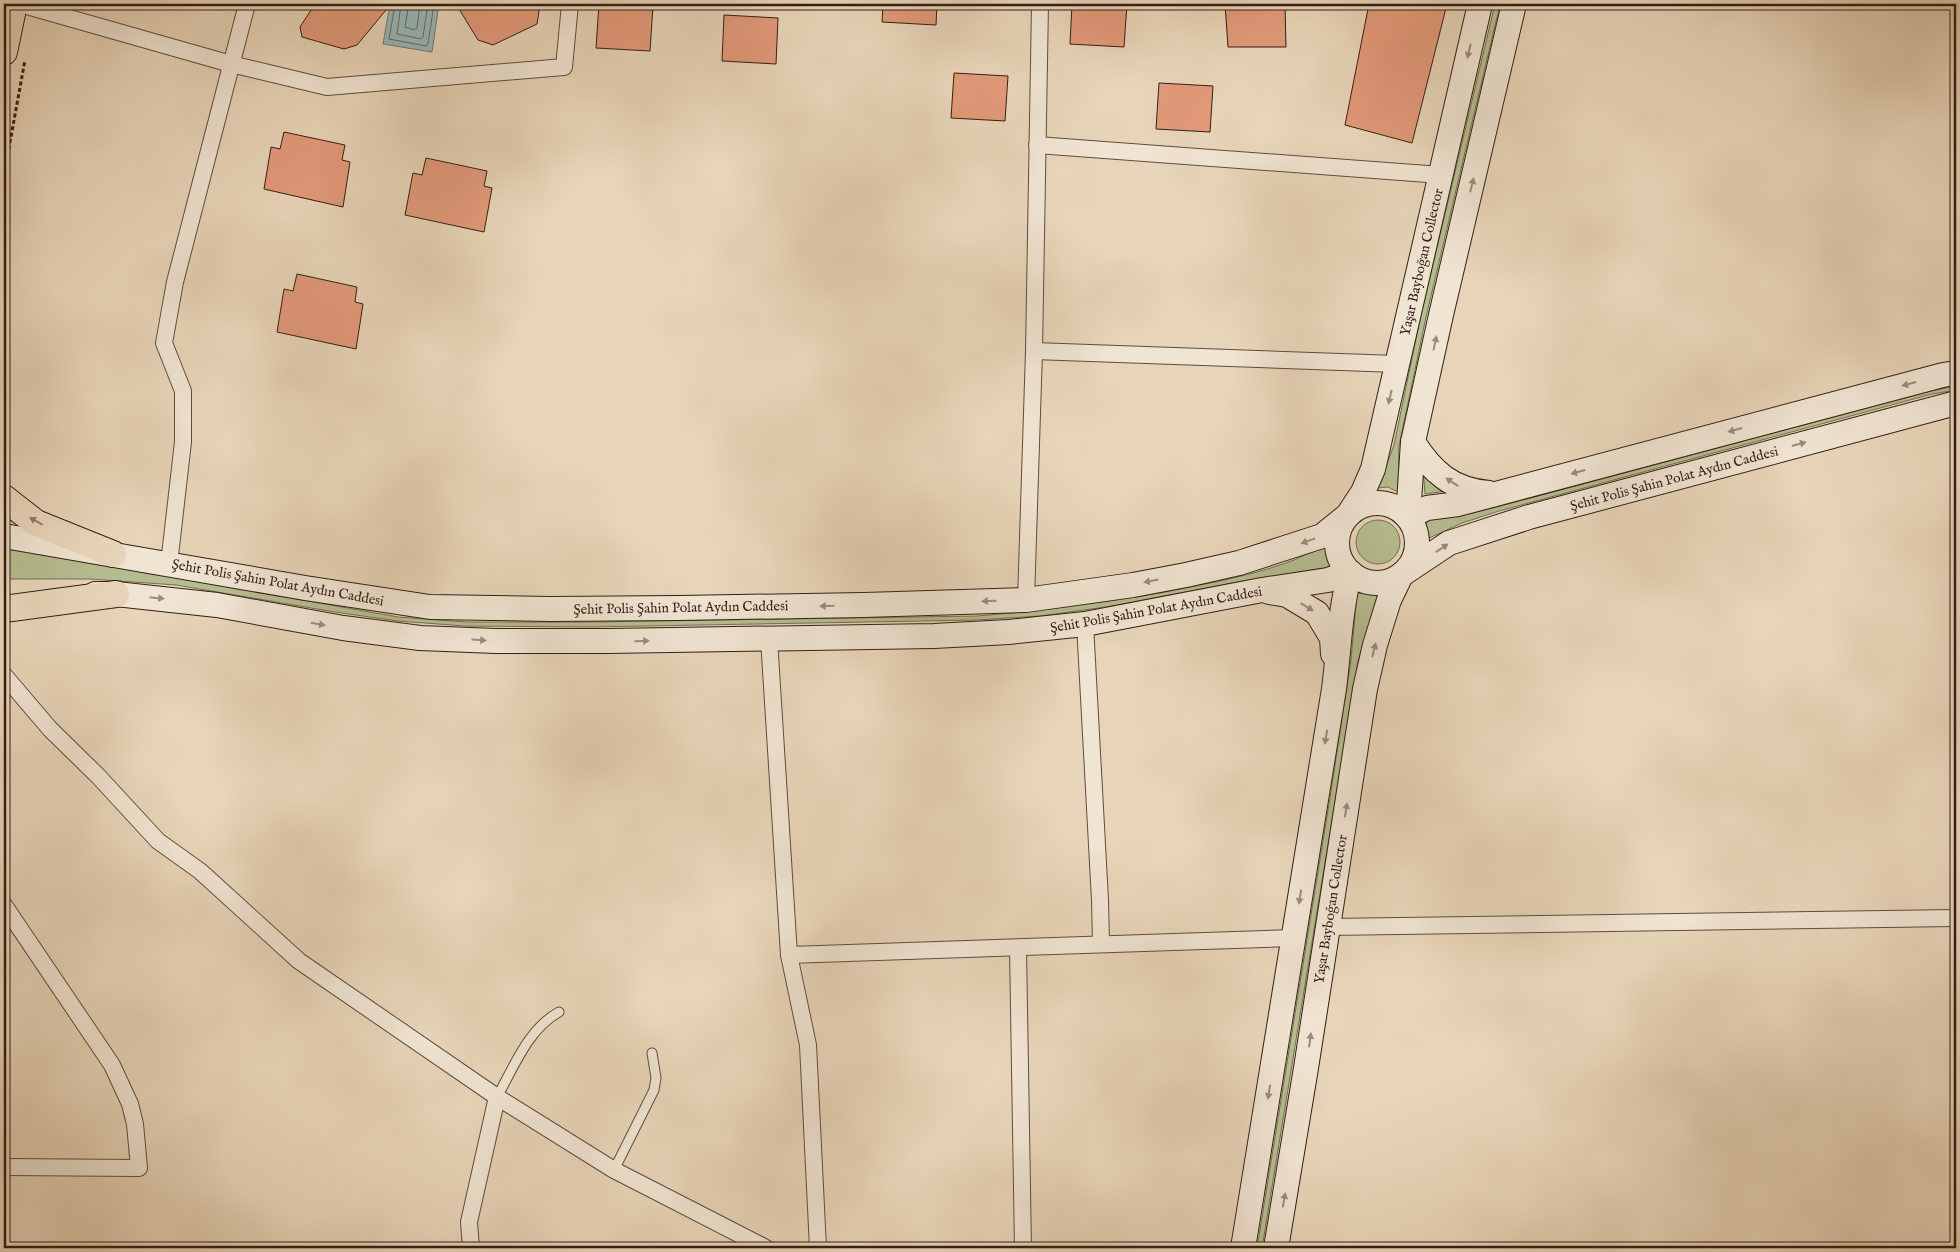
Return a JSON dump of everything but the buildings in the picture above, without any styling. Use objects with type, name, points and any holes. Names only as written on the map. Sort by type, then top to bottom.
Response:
[{"type":"main road","points":[[14,4],[15,52]]},
{"type":"main road","name":"Yaşar Bayboğan Collector","points":[[1348,515],[1363,492],[1373,469],[1480,4]]},
{"type":"main road","points":[[1408,517],[1413,442],[1514,4]]},
{"type":"main road","points":[[1408,517],[1427,508],[1458,504],[1498,494],[1956,373]]},
{"type":"main road","name":"Şehit Polis Şahin Polat Aydın Caddesi","points":[[1401,575],[1449,543],[1529,516],[1956,403]]},
{"type":"main road","points":[[1413,442],[1433,468],[1457,486],[1471,492],[1498,494]]},
{"type":"main road","points":[[4,498],[36,523],[113,554]]},
{"type":"main road","points":[[1383,503],[1395,507],[1408,517],[1417,539],[1416,552],[1411,565],[1401,575],[1388,581],[1375,583],[1361,579],[1350,572],[1342,562],[1338,550],[1341,526],[1348,515],[1364,506],[1383,503]]},
{"type":"main road","name":"Şehit Polis Şahin Polat Aydın Caddesi","points":[[4,536],[305,588],[430,607],[659,608],[854,605],[1026,600],[1132,585],[1239,563],[1291,547],[1322,536],[1348,515]]},
{"type":"main road","points":[[1243,1248],[1334,689],[1343,596],[1350,572]]},
{"type":"main road","name":"Şehit Polis Şahin Polat Aydın Caddesi","points":[[4,596],[116,594],[217,605],[343,628],[420,638],[496,641],[934,636],[1009,632],[1085,624],[1262,590],[1328,580],[1350,572]]},
{"type":"main road","name":"Yaşar Bayboğan Collector","points":[[1276,1248],[1365,690],[1388,600],[1401,575]]},
{"type":"main road","points":[[1262,590],[1287,595],[1317,613],[1332,638],[1334,689]]},
{"type":"main road","points":[[4,609],[116,594]]},
{"type":"street","points":[[20,4],[71,10],[231,64],[327,87],[564,67],[570,4]]},
{"type":"street","points":[[169,564],[183,442],[183,391],[164,343],[175,282],[247,4]]},
{"type":"street","points":[[1026,600],[1034,352],[1040,4]]},
{"type":"street","points":[[1038,145],[1441,175]]},
{"type":"street","points":[[1034,352],[1397,364]]},
{"type":"street","points":[[1085,624],[1101,944]]},
{"type":"street","points":[[769,638],[788,954],[808,1045],[818,1248]]},
{"type":"street","points":[[4,675],[50,729],[98,776],[158,841],[200,871],[299,961],[497,1097],[614,1170],[766,1248]]},
{"type":"street","points":[[4,904],[112,1065],[130,1104],[139,1168],[4,1167]]},
{"type":"street","points":[[1327,927],[1956,918]]},
{"type":"street","points":[[788,954],[1294,938]]},
{"type":"street","points":[[1018,948],[1023,1248]]},
{"type":"street","points":[[471,1248],[469,1222],[497,1097]]},
{"type":"lane","points":[[497,1097],[536,1031],[550,1017],[559,1012]]},
{"type":"lane","points":[[614,1170],[654,1090],[656,1078],[652,1054]]},
{"type":"path","points":[[4,175],[15,52]]},
{"type":"green space","points":[[1495,4],[1500,4],[1426,317],[1399,446],[1398,492],[1388,487],[1378,488],[1394,445],[1421,315]]},
{"type":"green space","points":[[1956,386],[1956,390],[1932,394],[1499,511],[1462,523],[1427,539],[1426,519],[1460,516],[1497,507],[1931,391]]},
{"type":"green space","points":[[1423,467],[1453,490],[1425,494]]},
{"type":"green space","points":[[1378,520],[1390,524],[1396,530],[1400,542],[1396,554],[1390,560],[1378,564],[1366,560],[1360,554],[1356,542],[1360,530],[1366,524]]},
{"type":"green space","points":[[1325,546],[1330,567],[1243,581],[1106,607],[1040,616],[977,620],[589,627],[465,626],[398,621],[176,585],[90,579],[4,579],[4,547],[398,617],[466,622],[977,616],[1095,603],[1195,586],[1269,569]]},
{"type":"green space","points":[[1357,593],[1378,594],[1358,661],[1262,1248],[1257,1248],[1351,660]]},
{"type":"water","points":[[390,4],[439,4],[432,52],[383,44]]}]
